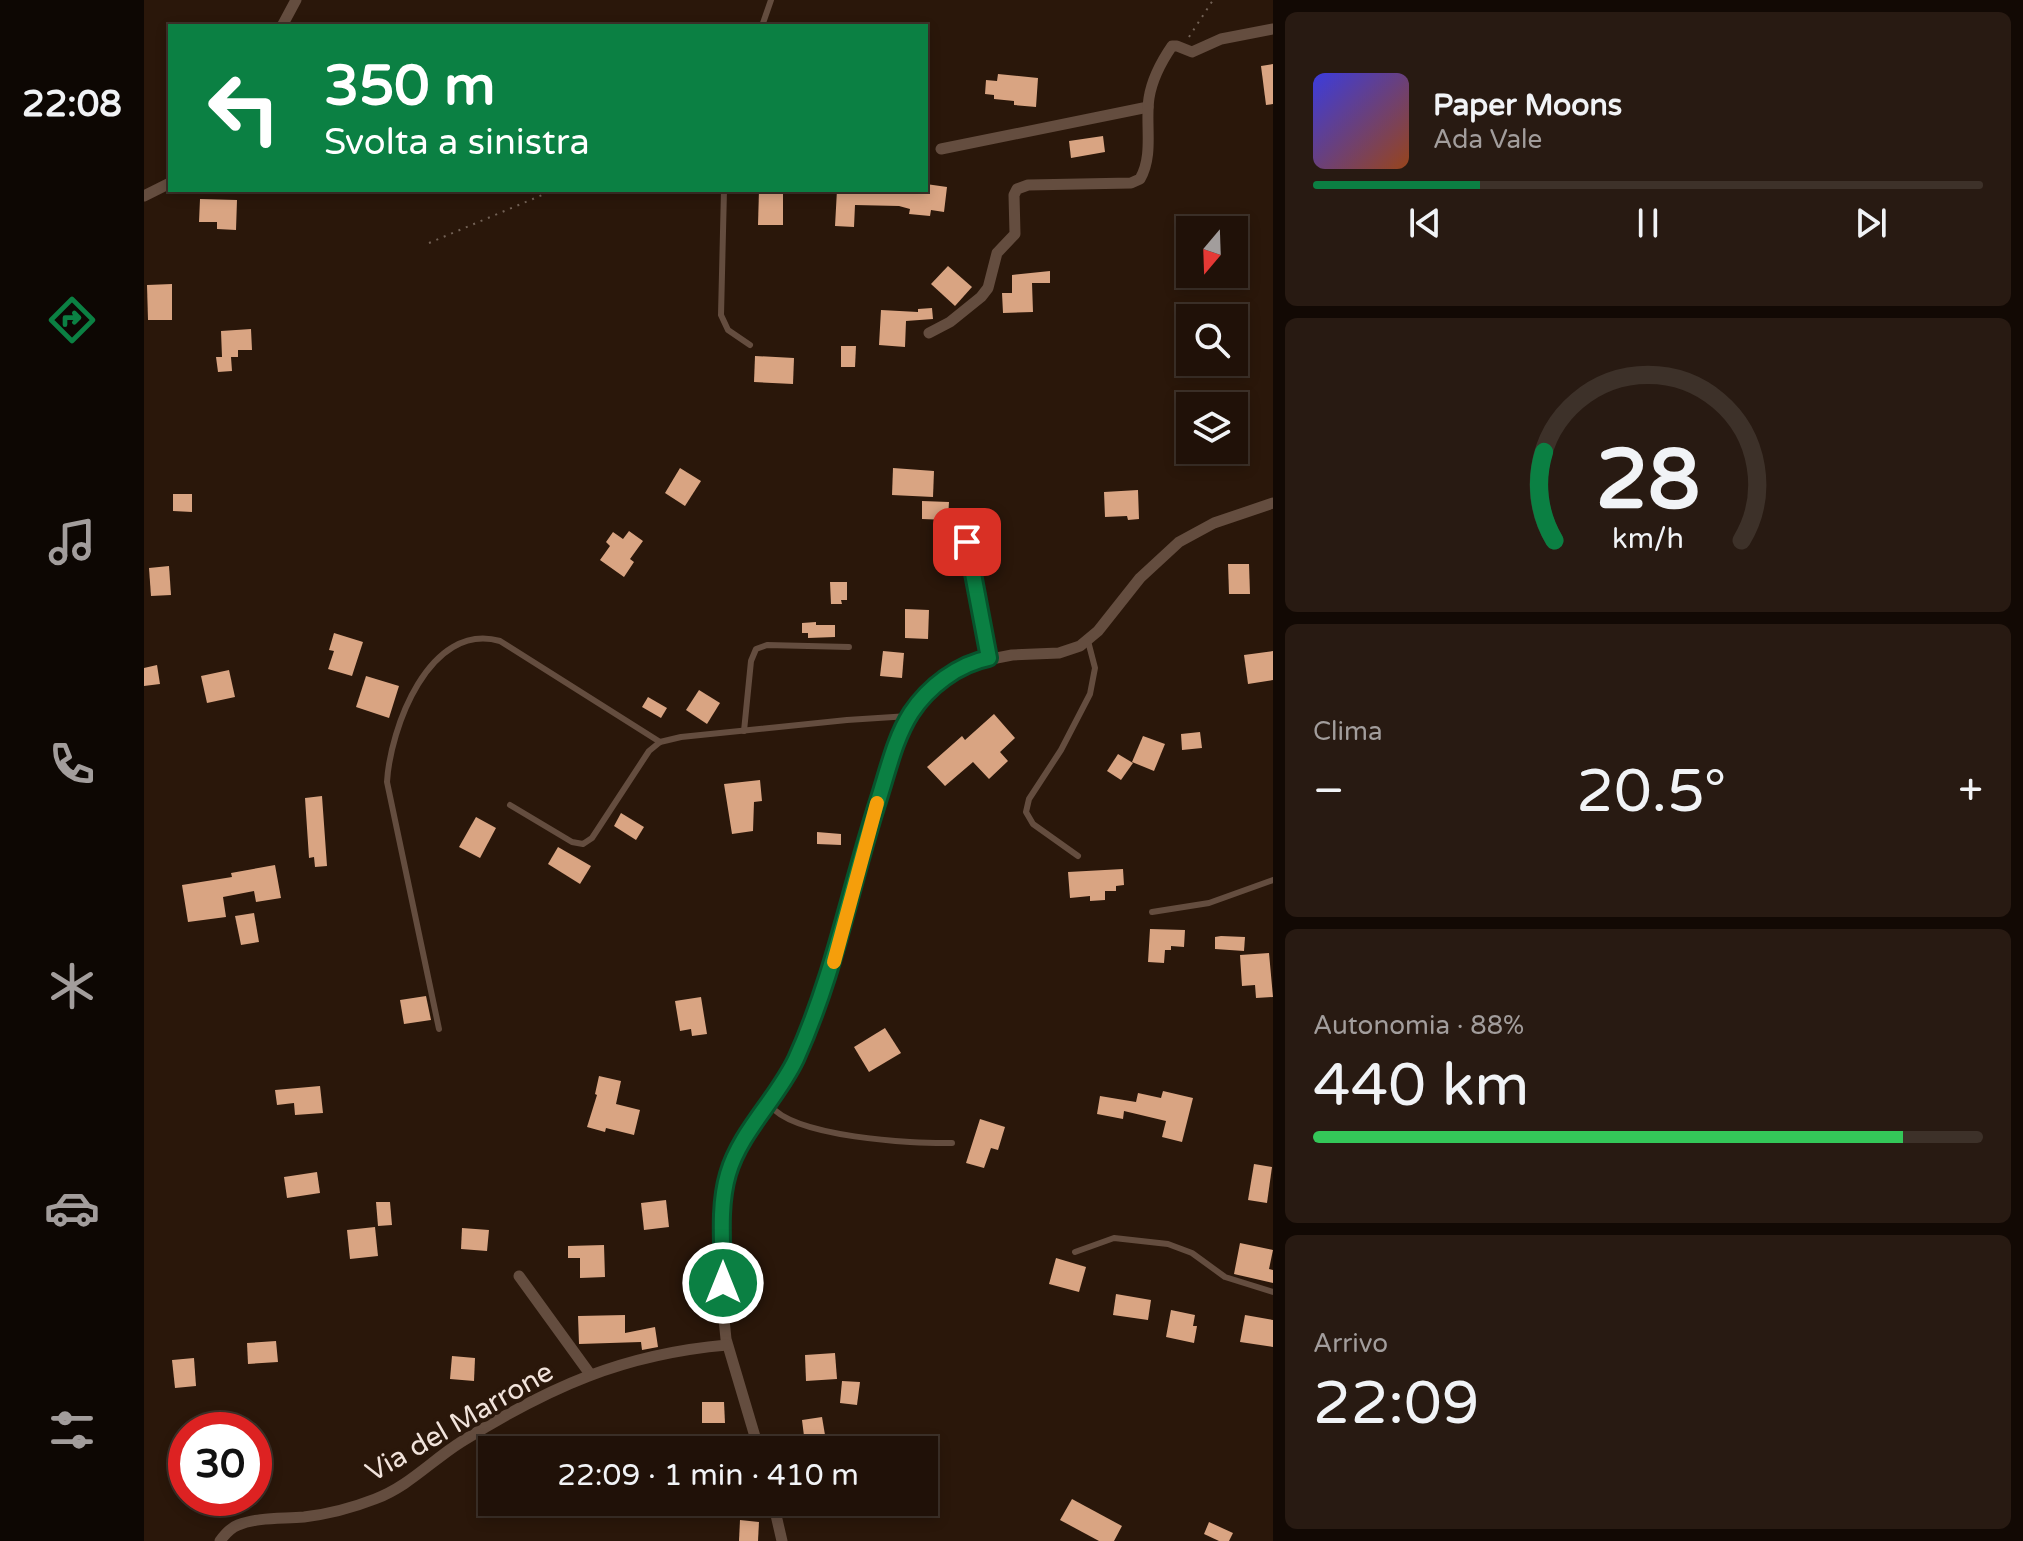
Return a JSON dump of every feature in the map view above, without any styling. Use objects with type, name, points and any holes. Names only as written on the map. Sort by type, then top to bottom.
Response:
[{"type":"street","points":[[283,24],[296,0]]},
{"type":"street","points":[[929,333],[950,322],[986,292],[997,253],[1015,234],[1014,195],[1017,189],[1028,185],[1126,183],[1140,179],[1147,159],[1148,107],[1153,80],[1172,46],[1192,52],[1221,39],[1273,29]]},
{"type":"street","points":[[941,149],[1148,107]]},
{"type":"street","points":[[144,196],[168,184]]},
{"type":"street","points":[[755,1436],[727,1345],[723,1309],[724,1189],[739,1147],[770,1105],[794,1062],[825,989],[869,830],[897,741],[909,716],[923,698],[965,665],[989,658],[1059,653],[1088,641],[1140,578],[1179,542],[1214,523],[1273,503]]},
{"type":"street","points":[[519,1276],[590,1374]]},
{"type":"street","name":"Via del Marrone","points":[[220,1541],[228,1531],[242,1524],[320,1515],[381,1497],[411,1481],[476,1433],[590,1374],[649,1355],[727,1345]]},
{"type":"street","points":[[776,1516],[782,1541]]},
{"type":"lane","points":[[763,24],[771,0]]},
{"type":"lane","points":[[724,192],[721,315],[728,330],[750,345]]},
{"type":"lane","points":[[962,513],[989,658]]},
{"type":"lane","points":[[439,1029],[387,782],[398,732],[428,667],[445,652],[466,642],[483,639],[500,641],[660,742]]},
{"type":"lane","points":[[1078,856],[1033,824],[1026,812],[1029,799],[1061,750],[1090,694],[1095,668],[1088,641]]},
{"type":"lane","points":[[744,731],[751,661],[756,649],[767,645],[849,647]]},
{"type":"lane","points":[[510,805],[572,842],[587,842],[646,755],[660,742],[681,737],[909,716]]},
{"type":"lane","points":[[1152,912],[1209,903],[1273,880]]},
{"type":"lane","points":[[770,1105],[780,1116],[798,1124],[895,1142],[952,1143]]},
{"type":"lane","points":[[1075,1252],[1114,1238],[1173,1245],[1192,1253],[1225,1277],[1273,1292]]},
{"type":"path","points":[[1182,48],[1213,0]]},
{"type":"path","points":[[429,243],[549,192]]},
{"type":"building","points":[[1273,64],[1273,104],[1266,105],[1261,66]]},
{"type":"building","points":[[998,74],[1038,78],[1036,107],[1014,105],[1014,101],[994,99],[994,95],[985,94],[986,80],[997,81]]},
{"type":"building","points":[[1103,136],[1105,152],[1071,158],[1069,141]]},
{"type":"building","points":[[928,184],[947,187],[944,212],[931,210],[930,216],[909,214],[910,209],[899,206],[855,205],[854,227],[835,226],[837,192],[928,192]]},
{"type":"building","points":[[759,192],[783,192],[783,225],[758,225]]},
{"type":"building","points":[[200,199],[237,200],[236,230],[217,229],[217,222],[199,222]]},
{"type":"building","points":[[948,266],[972,287],[955,306],[931,284]]},
{"type":"building","points":[[1050,271],[1050,283],[1032,283],[1033,312],[1003,313],[1002,293],[1012,293],[1012,275]]},
{"type":"building","points":[[172,284],[172,320],[148,320],[147,285]]},
{"type":"building","points":[[932,308],[933,319],[906,321],[905,347],[879,345],[881,310],[918,312],[918,309]]},
{"type":"building","points":[[251,329],[252,350],[238,350],[238,357],[231,357],[232,371],[218,372],[216,357],[222,357],[221,331]]},
{"type":"building","points":[[841,346],[856,346],[855,367],[841,367]]},
{"type":"building","points":[[755,356],[794,358],[793,384],[754,382]]},
{"type":"building","points":[[680,468],[701,481],[685,506],[665,493]]},
{"type":"building","points":[[893,468],[934,471],[933,497],[892,495]]},
{"type":"building","points":[[1138,490],[1139,519],[1105,517],[1104,492]]},
{"type":"building","points":[[173,494],[192,494],[192,512],[173,511]]},
{"type":"building","points":[[922,501],[949,502],[948,520],[922,519]]},
{"type":"building","points":[[629,531],[643,541],[630,559],[634,562],[624,577],[600,560],[610,546],[606,542],[613,532],[623,539]]},
{"type":"building","points":[[1228,564],[1249,564],[1250,594],[1229,594]]},
{"type":"building","points":[[169,566],[171,595],[151,596],[149,568]]},
{"type":"building","points":[[830,582],[847,582],[847,600],[841,600],[842,604],[831,604]]},
{"type":"building","points":[[905,609],[929,610],[928,639],[905,638]]},
{"type":"building","points":[[816,622],[816,625],[835,625],[835,637],[808,638],[808,633],[802,633],[802,623]]},
{"type":"building","points":[[334,633],[363,642],[352,676],[328,669],[334,651],[329,650]]},
{"type":"building","points":[[883,651],[904,653],[902,678],[880,676]]},
{"type":"building","points":[[1273,651],[1273,680],[1248,684],[1244,655]]},
{"type":"building","points":[[157,665],[160,684],[144,686],[144,668]]},
{"type":"building","points":[[229,670],[235,697],[207,703],[201,676]]},
{"type":"building","points":[[366,676],[399,686],[389,718],[356,707]]},
{"type":"building","points":[[699,690],[720,703],[707,724],[686,710]]},
{"type":"building","points":[[648,697],[667,708],[661,718],[642,707]]},
{"type":"building","points":[[994,714],[1015,738],[1000,752],[1008,761],[989,779],[973,762],[945,786],[927,767],[962,736],[965,740]]},
{"type":"building","points":[[1200,732],[1202,748],[1182,750],[1181,734]]},
{"type":"building","points":[[1143,736],[1165,744],[1154,771],[1132,762]]},
{"type":"building","points":[[1118,754],[1133,763],[1121,780],[1107,771]]},
{"type":"building","points":[[760,780],[762,801],[754,802],[753,831],[732,834],[724,784]]},
{"type":"building","points":[[322,796],[327,866],[315,867],[314,857],[309,858],[305,798]]},
{"type":"building","points":[[621,813],[644,827],[636,840],[614,826]]},
{"type":"building","points":[[476,817],[496,828],[480,858],[459,847]]},
{"type":"building","points":[[817,832],[841,834],[841,845],[817,844]]},
{"type":"building","points":[[558,847],[591,866],[580,884],[548,864]]},
{"type":"building","points":[[275,865],[281,898],[256,902],[254,891],[223,897],[226,917],[188,922],[182,885],[232,877],[231,873]]},
{"type":"building","points":[[1123,869],[1124,885],[1116,886],[1116,891],[1105,891],[1105,900],[1090,901],[1090,896],[1070,898],[1068,872]]},
{"type":"building","points":[[254,913],[259,942],[241,945],[235,916]]},
{"type":"building","points":[[1150,929],[1185,930],[1184,947],[1171,946],[1171,950],[1165,950],[1164,963],[1148,962]]},
{"type":"building","points":[[1215,937],[1245,937],[1244,951],[1215,949]]},
{"type":"building","points":[[1269,953],[1273,997],[1256,998],[1255,985],[1242,986],[1240,955]]},
{"type":"building","points":[[426,996],[431,1020],[404,1024],[400,1000]]},
{"type":"building","points":[[701,997],[707,1034],[692,1036],[691,1029],[680,1031],[675,1001]]},
{"type":"building","points":[[885,1028],[901,1053],[869,1072],[854,1047]]},
{"type":"building","points":[[599,1076],[621,1081],[616,1104],[640,1110],[634,1135],[587,1127],[597,1095]]},
{"type":"building","points":[[320,1086],[323,1113],[295,1115],[294,1103],[277,1105],[275,1090]]},
{"type":"building","points":[[1163,1091],[1193,1098],[1182,1142],[1162,1137],[1166,1121],[1124,1111],[1123,1119],[1097,1114],[1100,1096],[1136,1102],[1138,1093],[1161,1098]]},
{"type":"building","points":[[980,1119],[1005,1127],[998,1150],[991,1148],[984,1168],[966,1163]]},
{"type":"building","points":[[1254,1164],[1272,1167],[1267,1203],[1248,1200]]},
{"type":"building","points":[[317,1172],[320,1193],[287,1198],[284,1177]]},
{"type":"building","points":[[666,1200],[669,1227],[644,1230],[641,1203]]},
{"type":"building","points":[[376,1202],[390,1202],[392,1225],[378,1226]]},
{"type":"building","points":[[375,1227],[378,1256],[350,1259],[347,1230]]},
{"type":"building","points":[[462,1228],[489,1230],[487,1251],[461,1249]]},
{"type":"building","points":[[1240,1243],[1273,1250],[1269,1269],[1273,1270],[1273,1283],[1234,1274]]},
{"type":"building","points":[[604,1245],[605,1277],[580,1278],[580,1258],[568,1258],[568,1246]]},
{"type":"building","points":[[1056,1258],[1086,1267],[1079,1292],[1049,1284]]},
{"type":"building","points":[[1116,1294],[1151,1300],[1148,1320],[1113,1315]]},
{"type":"building","points":[[1171,1310],[1195,1315],[1194,1343],[1166,1337]]},
{"type":"building","points":[[625,1315],[625,1333],[655,1327],[658,1347],[642,1350],[641,1342],[579,1344],[578,1316]]},
{"type":"building","points":[[1245,1315],[1273,1320],[1273,1347],[1240,1342]]},
{"type":"building","points":[[276,1341],[278,1362],[248,1364],[247,1343]]},
{"type":"building","points":[[835,1353],[837,1379],[806,1381],[805,1355]]},
{"type":"building","points":[[452,1356],[475,1358],[474,1381],[450,1379]]},
{"type":"building","points":[[194,1358],[196,1386],[175,1388],[172,1360]]},
{"type":"building","points":[[842,1381],[860,1382],[857,1405],[840,1403]]},
{"type":"building","points":[[702,1402],[724,1402],[725,1423],[702,1423]]},
{"type":"building","points":[[822,1417],[825,1436],[804,1436],[802,1420]]},
{"type":"building","points":[[1072,1499],[1122,1526],[1114,1541],[1099,1541],[1060,1520]]},
{"type":"building","points":[[740,1520],[759,1522],[758,1541],[739,1541]]},
{"type":"building","points":[[1209,1522],[1233,1533],[1229,1541],[1219,1541],[1204,1534]]},
{"type":"slow traffic","points":[[834,962],[877,803]]},
{"type":"route","points":[[723,1283],[723,1198],[730,1168],[736,1152],[786,1078],[817,1010],[897,741],[912,711],[934,688],[965,665],[989,658],[967,542]]}]
